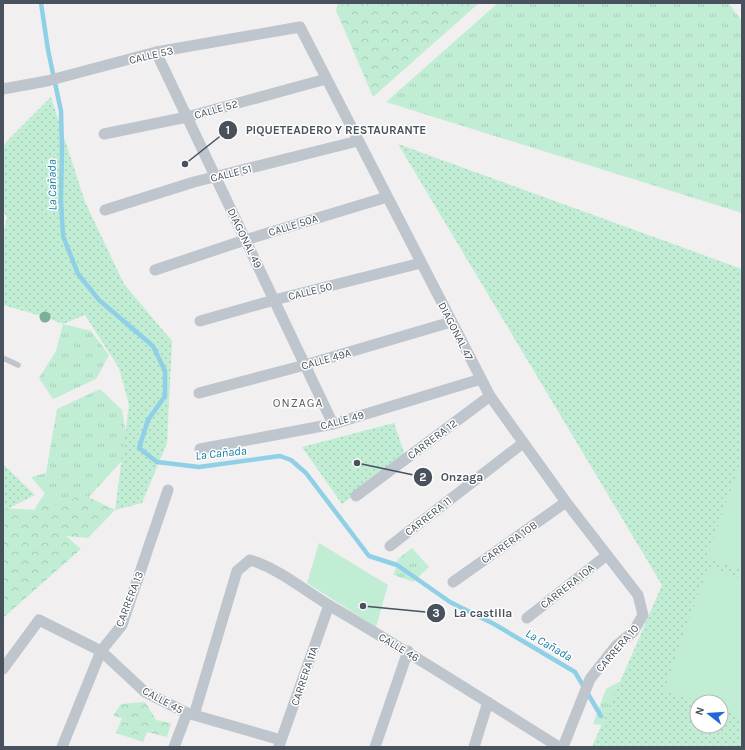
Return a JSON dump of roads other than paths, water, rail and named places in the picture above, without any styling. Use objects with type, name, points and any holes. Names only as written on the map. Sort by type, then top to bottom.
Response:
[{"type":"street","name":"CALLE 53","points":[[3,89],[47,81],[156,52],[300,27]]},
{"type":"street","name":"DIAGONAL 47","points":[[300,27],[490,396],[566,502],[638,595],[643,615]]},
{"type":"street","name":"DIAGONAL 49","points":[[156,52],[333,424]]},
{"type":"street","name":"CALLE 52","points":[[104,134],[187,117],[326,78]]},
{"type":"street","name":"CALLE 51","points":[[105,210],[216,177],[358,141]]},
{"type":"street","name":"CALLE 50A","points":[[155,270],[246,240],[387,197]]},
{"type":"street","name":"CALLE 50","points":[[200,321],[274,300],[421,263]]},
{"type":"street","name":"CALLE 49A","points":[[200,393],[305,365],[452,322]]},
{"type":"street","name":"CALLE 49","points":[[200,449],[333,424],[481,379]]},
{"type":"street","name":"CARRERA 12","points":[[356,496],[490,396]]},
{"type":"street","name":"CARRERA 11","points":[[390,546],[523,443]]},
{"type":"street","name":"CARRERA 13","points":[[62,747],[101,651],[122,625],[168,490]]},
{"type":"street","name":"CARRERA 10B","points":[[453,582],[566,502]]},
{"type":"street","name":"CARRERA 10A","points":[[526,618],[607,555]]},
{"type":"street","name":"CALLE 46","points":[[191,714],[238,571],[250,560],[265,565],[328,605],[408,651],[559,747]]},
{"type":"street","name":"CARRERA 11A","points":[[280,744],[328,605]]},
{"type":"street","name":"CARRERA 10","points":[[563,747],[590,679],[616,646],[633,632],[643,615]]},
{"type":"street","name":"CALLE 45","points":[[3,669],[39,620],[101,651],[145,692],[191,714],[280,744]]},
{"type":"street","points":[[375,747],[408,651]]},
{"type":"street","points":[[474,747],[488,702]]},
{"type":"street","points":[[174,747],[191,714]]},
{"type":"lane","points":[[3,358],[18,365]]},
{"type":"waterway","name":"La Cañada","points":[[41,3],[48,50],[61,111],[61,200],[63,236],[78,274],[99,300],[153,346],[165,371],[165,396],[148,420],[139,448],[157,462],[199,467],[280,456],[291,460],[306,473],[369,556],[397,565],[450,602],[494,624],[575,672],[601,716]]},
{"type":"place","name":"PIQUETEADERO Y RESTAURANTE","points":[[185,164]]},
{"type":"place","name":"Onzaga","points":[[357,463]]},
{"type":"place","name":"La castilla","points":[[363,606]]},
{"type":"district","name":"ONZAGA","points":[[298,403]]}]
